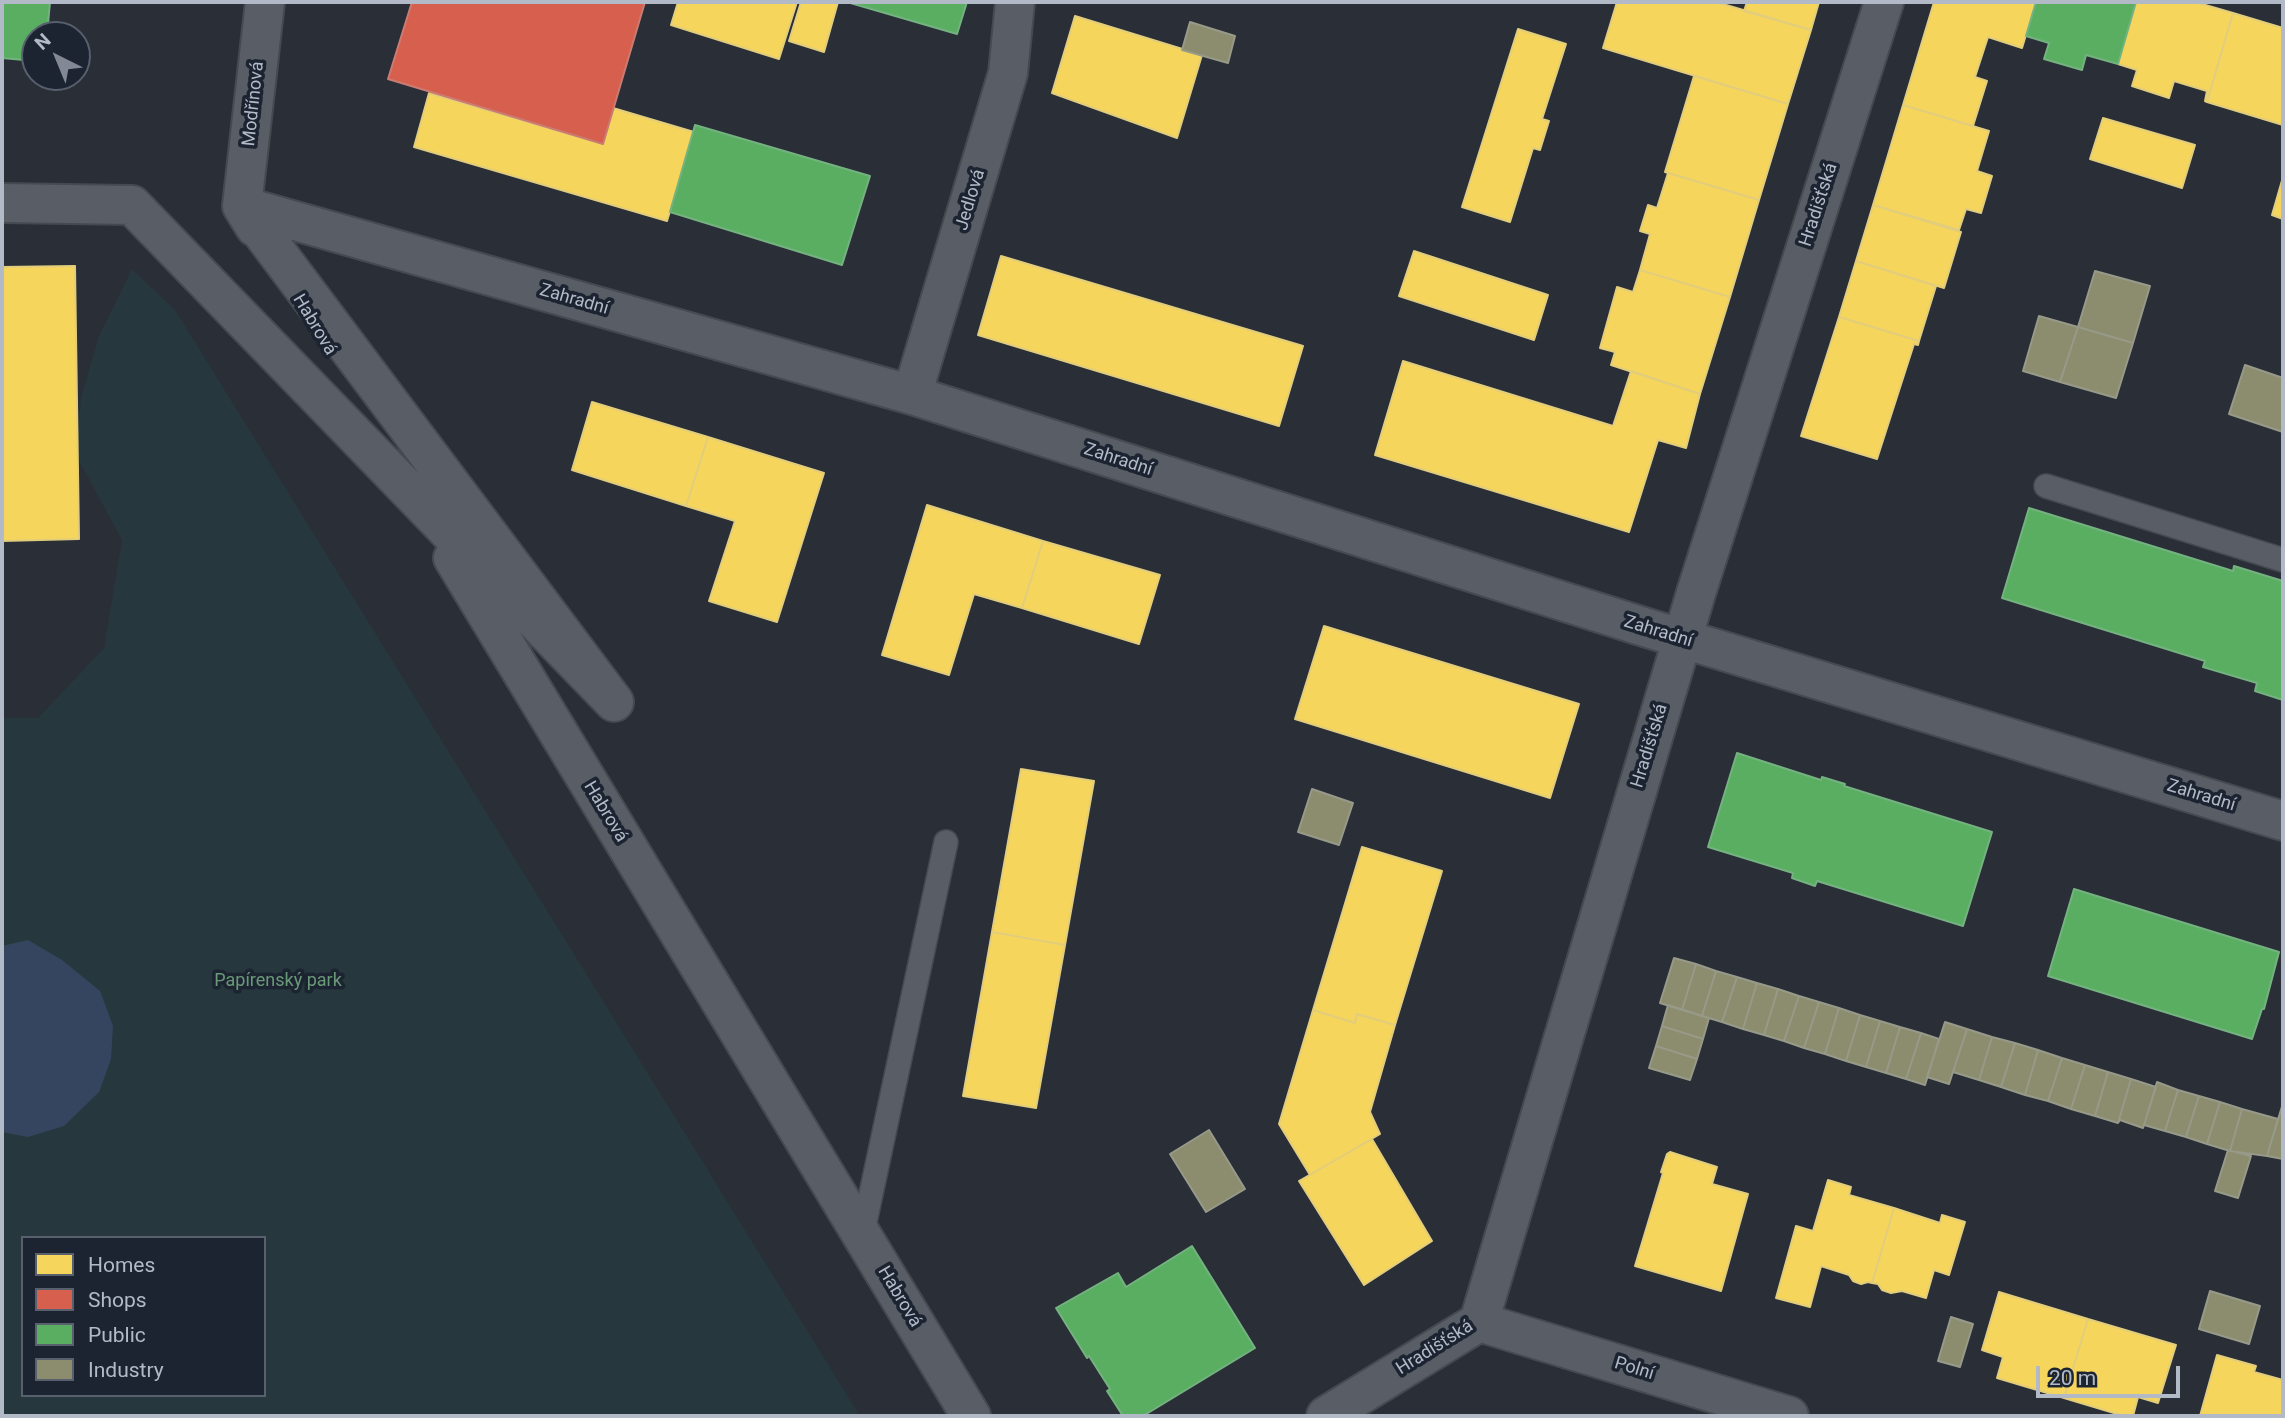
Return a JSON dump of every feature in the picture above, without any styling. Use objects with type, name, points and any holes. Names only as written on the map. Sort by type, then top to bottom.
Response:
[{"type":"street","name":"Modřínová","points":[[242,206],[265,2]]},
{"type":"street","name":"Jedlová","points":[[912,395],[1008,73],[1014,2]]},
{"type":"street","name":"Hradišťská","points":[[1326,1416],[1479,1322],[1682,639],[1884,2]]},
{"type":"street","points":[[2,203],[132,205],[614,702],[242,206]]},
{"type":"street","name":"Zahradní","points":[[242,206],[912,395],[1682,639],[2283,821]]},
{"type":"street","name":"Habrová","points":[[242,206],[971,1416]]},
{"type":"street","name":"Polní","points":[[1479,1322],[1789,1416]]},
{"type":"lane","points":[[2046,486],[2283,560]]},
{"type":"lane","points":[[862,1236],[946,842]]},
{"type":"green space","name":"Papírenský park","points":[[132,269],[175,310],[860,1416],[2,1416],[2,718],[38,718],[104,648],[122,540],[76,455],[81,398],[99,336]]},
{"type":"water","points":[[28,940],[62,960],[100,991],[113,1026],[111,1059],[99,1092],[64,1126],[28,1137],[2,1132],[2,946]]},
{"type":"building: Homes","points":[[678,2],[797,2],[779,59],[671,25]]},
{"type":"building: Homes","points":[[801,2],[838,2],[824,52],[789,41]]},
{"type":"building: Homes","points":[[1617,2],[1716,2],[1811,30],[1788,104],[1603,48]]},
{"type":"building: Homes","points":[[1747,2],[1819,2],[1811,30],[1744,11]]},
{"type":"building: Homes","points":[[1934,2],[2036,2],[2022,48],[1988,37],[1975,77],[1987,81],[1973,126],[1903,105]]},
{"type":"building: Homes","points":[[2136,2],[2195,2],[2233,13],[2207,102],[2207,91],[2174,81],[2169,98],[2132,86],[2137,70],[2118,64]]},
{"type":"building: Homes","points":[[2233,13],[2283,28],[2283,125],[2207,102]]},
{"type":"building: Homes","points":[[1075,16],[1202,55],[1177,138],[1052,93]]},
{"type":"building: Homes","points":[[1518,29],[1566,44],[1542,119],[1549,121],[1540,150],[1533,148],[1510,222],[1462,207]]},
{"type":"building: Homes","points":[[1694,76],[1788,104],[1759,200],[1665,172]]},
{"type":"building: Homes","points":[[429,93],[603,144],[613,108],[694,132],[667,221],[414,147]]},
{"type":"building: Homes","points":[[1903,105],[1989,131],[1977,171],[1992,176],[1981,213],[1966,209],[1959,230],[1873,205]]},
{"type":"building: Homes","points":[[2103,118],[2195,145],[2182,188],[2090,159]]},
{"type":"building: Homes","points":[[1668,173],[1759,200],[1730,297],[1640,270],[1650,234],[1640,231],[1648,205],[1657,208]]},
{"type":"building: Homes","points":[[2283,177],[2283,219],[2272,215]]},
{"type":"building: Homes","points":[[1873,205],[1961,232],[1944,288],[1856,261]]},
{"type":"building: Homes","points":[[1414,251],[1548,295],[1534,340],[1399,296]]},
{"type":"building: Homes","points":[[1001,256],[1303,346],[1279,426],[978,335]]},
{"type":"building: Homes","points":[[1856,261],[1936,286],[1919,341],[1839,317]]},
{"type":"building: Homes","points":[[75,266],[79,539],[2,541],[2,267]]},
{"type":"building: Homes","points":[[1640,270],[1730,297],[1700,394],[1611,365],[1615,352],[1600,348],[1617,287],[1633,292]]},
{"type":"building: Homes","points":[[1839,317],[1919,341],[1918,345],[1914,344],[1877,459],[1801,436]]},
{"type":"building: Homes","points":[[1403,361],[1613,426],[1631,371],[1700,394],[1686,448],[1658,440],[1629,532],[1375,455]]},
{"type":"building: Homes","points":[[592,402],[708,437],[686,506],[572,470]]},
{"type":"building: Homes","points":[[708,437],[824,473],[777,622],[709,601],[735,521],[686,506]]},
{"type":"building: Homes","points":[[927,505],[1043,541],[1022,608],[974,594],[949,675],[882,655]]},
{"type":"building: Homes","points":[[1043,541],[1160,575],[1139,644],[1022,608]]},
{"type":"building: Homes","points":[[1324,626],[1579,704],[1550,798],[1295,719]]},
{"type":"building: Homes","points":[[1021,769],[1094,781],[1065,945],[992,932]]},
{"type":"building: Homes","points":[[1362,847],[1442,871],[1395,1025],[1357,1014],[1355,1023],[1313,1010]]},
{"type":"building: Homes","points":[[992,932],[1065,945],[1036,1108],[963,1096]]},
{"type":"building: Homes","points":[[1313,1010],[1355,1023],[1357,1014],[1395,1025],[1370,1112],[1380,1134],[1310,1175],[1279,1124]]},
{"type":"building: Homes","points":[[1372,1139],[1432,1241],[1364,1285],[1299,1181]]},
{"type":"building: Homes","points":[[1670,1152],[1717,1167],[1712,1184],[1748,1194],[1721,1291],[1635,1266],[1663,1173],[1661,1172]]},
{"type":"building: Homes","points":[[1828,1180],[1851,1187],[1849,1195],[1894,1208],[1872,1283],[1861,1284],[1853,1281],[1849,1275],[1821,1266],[1810,1307],[1776,1298],[1796,1226],[1813,1231]]},
{"type":"building: Homes","points":[[1894,1208],[1940,1223],[1942,1215],[1965,1222],[1949,1275],[1934,1270],[1926,1298],[1902,1291],[1891,1293],[1872,1283]]},
{"type":"building: Homes","points":[[1999,1292],[2088,1319],[2064,1398],[1997,1378],[2003,1357],[1982,1350]]},
{"type":"building: Homes","points":[[2088,1319],[2176,1345],[2158,1403],[2138,1397],[2133,1416],[2124,1416],[2064,1398]]},
{"type":"building: Homes","points":[[2217,1355],[2256,1366],[2254,1372],[2283,1380],[2283,1416],[2200,1416]]},
{"type":"building: Shops","points":[[412,2],[645,2],[603,144],[388,79]]},
{"type":"building: Public","points":[[2,2],[50,2],[48,21],[21,21],[21,60],[2,58]]},
{"type":"building: Public","points":[[847,2],[967,2],[957,34]]},
{"type":"building: Public","points":[[2036,2],[2136,2],[2118,64],[2086,55],[2082,70],[2044,59],[2049,43],[2026,36]]},
{"type":"building: Public","points":[[695,125],[870,176],[842,265],[670,212]]},
{"type":"building: Public","points":[[2029,508],[2233,571],[2234,566],[2283,581],[2283,700],[2255,691],[2257,683],[2203,667],[2205,661],[2002,598]]},
{"type":"building: Public","points":[[1737,753],[1821,780],[1822,777],[1845,784],[1844,786],[1992,832],[1963,926],[1817,881],[1815,886],[1792,878],[1793,873],[1708,847]]},
{"type":"building: Public","points":[[2074,889],[2279,952],[2264,1009],[2252,1039],[2048,976]]},
{"type":"building: Public","points":[[1192,1246],[1255,1348],[1143,1416],[1123,1416],[1107,1391],[1110,1389],[1056,1308],[1118,1273],[1126,1287]]},
{"type":"building: Industry","points":[[1190,22],[1235,36],[1228,63],[1182,50]]},
{"type":"building: Industry","points":[[2095,271],[2150,286],[2133,343],[2078,327]]},
{"type":"building: Industry","points":[[2039,316],[2078,327],[2060,382],[2023,371]]},
{"type":"building: Industry","points":[[2078,327],[2133,343],[2116,398],[2060,382]]},
{"type":"building: Industry","points":[[2245,365],[2283,378],[2283,432],[2229,414]]},
{"type":"building: Industry","points":[[1312,789],[1353,803],[1339,845],[1298,832]]},
{"type":"building: Industry","points":[[1674,958],[1696,964],[1682,1010],[1660,1003]]},
{"type":"building: Industry","points":[[1696,964],[1716,971],[1702,1016],[1682,1010]]},
{"type":"building: Industry","points":[[1716,971],[1737,977],[1722,1022],[1702,1016]]},
{"type":"building: Industry","points":[[1737,977],[1757,983],[1743,1029],[1722,1022]]},
{"type":"building: Industry","points":[[1757,983],[1778,989],[1764,1035],[1743,1029]]},
{"type":"building: Industry","points":[[1778,989],[1799,996],[1784,1041],[1764,1035]]},
{"type":"building: Industry","points":[[1799,996],[1819,1002],[1804,1048],[1784,1041]]},
{"type":"building: Industry","points":[[1819,1002],[1839,1008],[1825,1054],[1804,1048]]},
{"type":"building: Industry","points":[[1668,1005],[1709,1018],[1703,1039],[1662,1026]]},
{"type":"building: Industry","points":[[1839,1008],[1860,1015],[1846,1061],[1825,1054]]},
{"type":"building: Industry","points":[[1860,1015],[1880,1021],[1866,1067],[1846,1061]]},
{"type":"building: Industry","points":[[1880,1021],[1900,1027],[1886,1073],[1866,1067]]},
{"type":"building: Industry","points":[[1945,1022],[1967,1029],[1949,1084],[1927,1077]]},
{"type":"building: Industry","points":[[1662,1026],[1703,1039],[1697,1059],[1656,1046]]},
{"type":"building: Industry","points":[[1900,1027],[1921,1033],[1906,1079],[1886,1073]]},
{"type":"building: Industry","points":[[1967,1029],[1992,1037],[1979,1080],[1953,1072]]},
{"type":"building: Industry","points":[[1921,1033],[1939,1039],[1925,1085],[1906,1079]]},
{"type":"building: Industry","points":[[1992,1037],[2015,1043],[2001,1087],[1979,1080]]},
{"type":"building: Industry","points":[[2015,1043],[2038,1050],[2025,1095],[2001,1087]]},
{"type":"building: Industry","points":[[1656,1046],[1697,1059],[1690,1080],[1649,1068]]},
{"type":"building: Industry","points":[[2038,1050],[2062,1058],[2048,1101],[2025,1095]]},
{"type":"building: Industry","points":[[2062,1058],[2085,1065],[2071,1109],[2048,1101]]},
{"type":"building: Industry","points":[[2085,1065],[2108,1072],[2095,1116],[2071,1109]]},
{"type":"building: Industry","points":[[2108,1072],[2131,1079],[2118,1123],[2095,1116]]},
{"type":"building: Industry","points":[[2131,1079],[2156,1087],[2143,1128],[2120,1120],[2118,1123]]},
{"type":"building: Industry","points":[[2157,1082],[2178,1090],[2165,1131],[2144,1125]]},
{"type":"building: Industry","points":[[2178,1090],[2199,1096],[2186,1137],[2165,1131]]},
{"type":"building: Industry","points":[[2199,1096],[2220,1102],[2207,1144],[2186,1137]]},
{"type":"building: Industry","points":[[2220,1102],[2242,1109],[2230,1151],[2207,1144]]},
{"type":"building: Industry","points":[[2283,1103],[2283,1159],[2267,1156]]},
{"type":"building: Industry","points":[[2242,1109],[2278,1119],[2267,1156],[2230,1151]]},
{"type":"building: Industry","points":[[1209,1130],[1245,1189],[1206,1212],[1170,1154]]},
{"type":"building: Industry","points":[[2228,1150],[2251,1156],[2238,1198],[2215,1191]]},
{"type":"building: Industry","points":[[2210,1291],[2260,1306],[2249,1344],[2199,1329]]},
{"type":"building: Industry","points":[[1951,1317],[1973,1324],[1960,1367],[1938,1361]]}]
